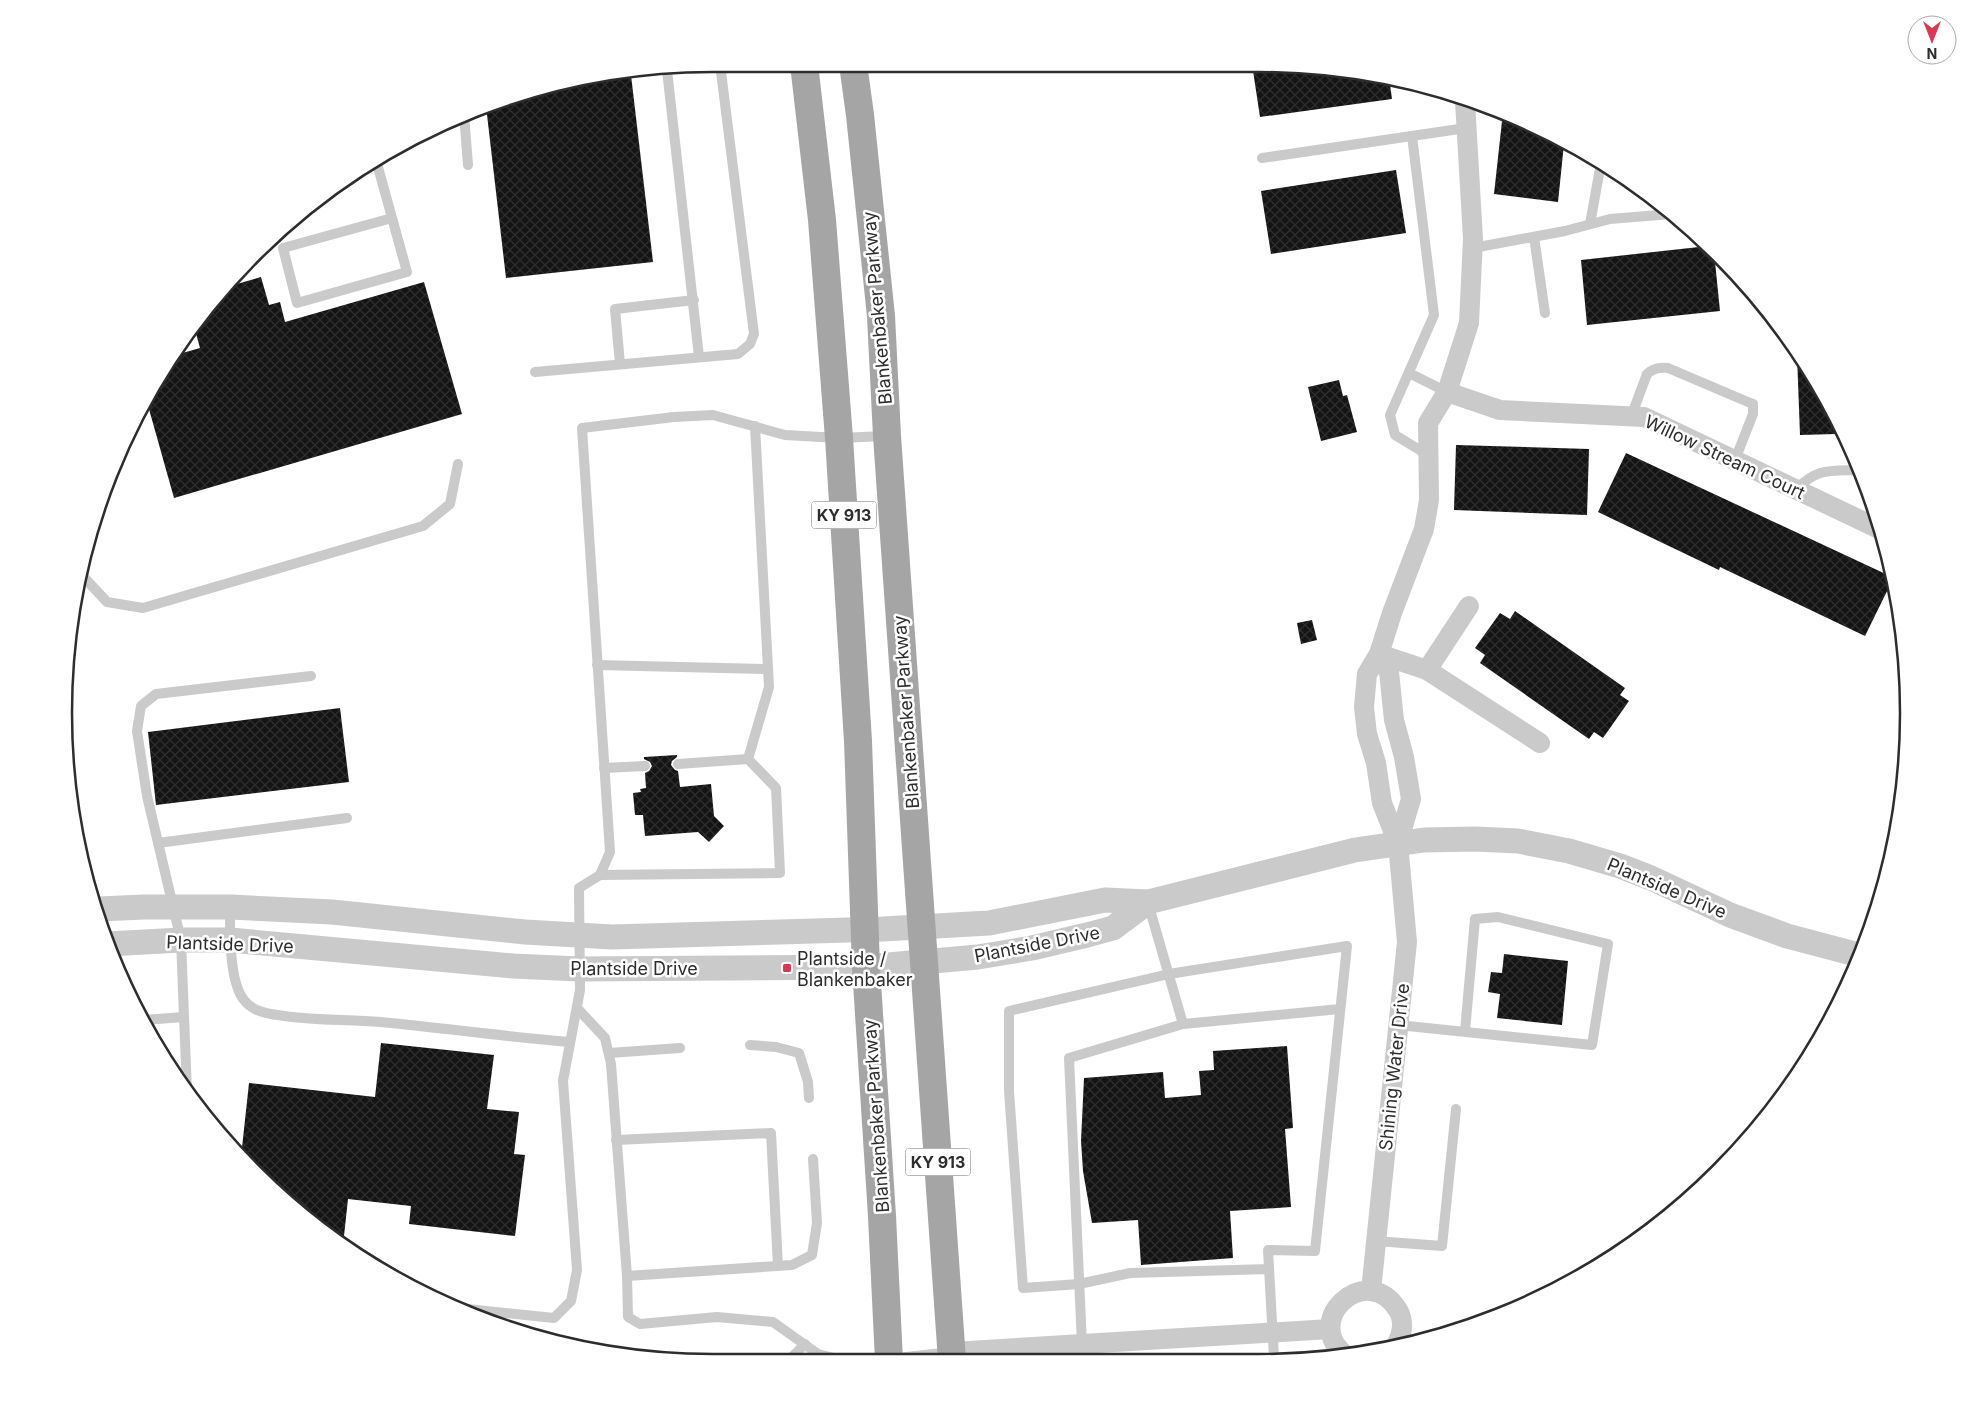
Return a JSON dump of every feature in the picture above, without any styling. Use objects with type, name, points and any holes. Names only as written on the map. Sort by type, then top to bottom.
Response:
[{"type":"main road","name":"Blankenbaker Parkway","points":[[805,72],[822,220],[839,438],[858,741],[866,967],[882,1206],[889,1354]]},
{"type":"main road","name":"Blankenbaker Parkway","points":[[854,72],[881,316],[887,436],[952,1354]]},
{"type":"street","name":"Shining Water Drive","points":[[1371,1291],[1407,942],[1398,843],[1382,803],[1376,763],[1367,734],[1364,707],[1367,674],[1379,654],[1392,613],[1424,529],[1430,500],[1428,423],[1447,392],[1469,322],[1473,248],[1465,107]]},
{"type":"street","name":"Willow Stream Court","points":[[1447,392],[1500,410],[1644,417],[1871,525]]},
{"type":"street","points":[[1428,670],[1469,606]]},
{"type":"street","name":"Shining Water Drive","points":[[1379,654],[1388,672],[1394,720],[1404,758],[1411,799],[1398,843]]},
{"type":"street","points":[[1379,654],[1428,670],[1540,743]]},
{"type":"street","name":"Plantside Drive","points":[[103,909],[230,907],[332,912],[525,932],[621,937],[865,930],[990,923],[1105,900],[1148,902],[1355,850],[1398,843],[1433,840],[1518,840],[1569,851],[1620,866],[1730,914],[1787,936],[1853,953]]},
{"type":"street","name":"Plantside Drive","points":[[115,944],[181,940],[230,940],[514,966],[579,969],[866,967],[924,963],[1032,948],[1086,936],[1113,928],[1148,902]]},
{"type":"street","points":[[400,955],[404,920]]},
{"type":"street","points":[[1339,1349],[1333,1341],[1330,1329],[1334,1311],[1346,1298],[1354,1293],[1371,1291],[1383,1295],[1393,1303],[1399,1313],[1402,1325],[1399,1339]]},
{"type":"street","points":[[991,1354],[1089,1349],[1272,1332],[1330,1329]]},
{"type":"lane","points":[[535,372],[738,354],[750,344],[754,334],[721,72]]},
{"type":"lane","points":[[668,74],[700,356]]},
{"type":"lane","points":[[465,123],[468,165]]},
{"type":"lane","points":[[1262,158],[1466,128]]},
{"type":"lane","points":[[1412,136],[1434,315],[1390,415],[1395,435],[1428,456]]},
{"type":"lane","points":[[378,168],[407,272],[297,304],[283,248],[392,218]]},
{"type":"lane","points":[[1590,224],[1600,171]]},
{"type":"lane","points":[[1473,248],[1534,237],[1610,218],[1656,211]]},
{"type":"lane","points":[[1534,237],[1544,313]]},
{"type":"lane","points":[[620,364],[615,309],[694,300]]},
{"type":"lane","points":[[1631,416],[1646,374],[1651,370],[1668,368],[1753,404],[1753,414],[1735,460]]},
{"type":"lane","points":[[1409,373],[1447,392]]},
{"type":"lane","points":[[480,1310],[554,1318],[571,1301],[576,1270],[563,1081],[580,990],[579,888],[600,874],[610,852],[582,428],[674,417],[713,415],[785,435],[839,438],[887,436]]},
{"type":"lane","points":[[748,759],[769,687],[755,426]]},
{"type":"lane","points":[[87,580],[106,602],[143,608],[423,526],[450,504],[458,464]]},
{"type":"lane","points":[[1796,489],[1816,473],[1852,470]]},
{"type":"lane","points":[[597,665],[768,669]]},
{"type":"lane","points":[[186,1078],[181,940],[147,796],[136,731],[141,706],[156,694],[311,676]]},
{"type":"lane","points":[[678,764],[748,759]]},
{"type":"lane","points":[[600,874],[780,873],[776,788],[748,759]]},
{"type":"lane","points":[[604,768],[644,766]]},
{"type":"lane","points":[[158,843],[347,818]]},
{"type":"lane","points":[[1148,902],[1183,1024]]},
{"type":"lane","points":[[230,907],[230,940],[236,983],[244,1000],[254,1010],[280,1015],[379,1022],[570,1042]]},
{"type":"lane","points":[[1398,1025],[1592,1045],[1608,944],[1498,917],[1474,919],[1465,1031]]},
{"type":"lane","points":[[1269,1269],[1130,1273],[1079,1284],[1023,1288],[1009,1091],[1009,1011],[1169,974],[1347,946],[1315,1251],[1268,1250],[1274,1354]]},
{"type":"lane","points":[[576,1008],[605,1038],[609,1053],[627,1276],[628,1317],[640,1324],[717,1317],[773,1322],[818,1354]]},
{"type":"lane","points":[[1089,1349],[1079,1284],[1069,1058],[1183,1024],[1340,1010]]},
{"type":"lane","points":[[151,1020],[184,1017]]},
{"type":"lane","points":[[750,1045],[776,1047],[799,1052],[808,1082],[809,1098]]},
{"type":"lane","points":[[609,1053],[680,1048]]},
{"type":"lane","points":[[1376,1241],[1442,1246],[1456,1109]]},
{"type":"lane","points":[[616,1140],[771,1133],[778,1266]]},
{"type":"lane","points":[[627,1276],[778,1266],[792,1264],[812,1256],[817,1223],[813,1159]]},
{"type":"lane","points":[[795,1354],[805,1344]]},
{"type":"building","points":[[1253,72],[1342,78],[1390,86],[1392,99],[1260,117]]},
{"type":"building","points":[[631,78],[653,262],[506,278],[487,114],[548,94]]},
{"type":"building","points":[[1502,120],[1563,150],[1558,202],[1494,194]]},
{"type":"building","points":[[1396,170],[1406,233],[1271,254],[1261,191]]},
{"type":"building","points":[[1698,247],[1715,264],[1720,311],[1587,325],[1581,260]]},
{"type":"building","points":[[261,277],[269,305],[280,302],[285,322],[424,282],[462,414],[174,498],[149,410],[184,353],[200,348],[196,335],[239,283]]},
{"type":"building","points":[[1797,367],[1814,393],[1835,434],[1800,435]]},
{"type":"building","points":[[1339,380],[1343,396],[1347,395],[1357,432],[1321,441],[1308,387]]},
{"type":"building","points":[[1456,445],[1589,449],[1587,515],[1454,510]]},
{"type":"building","points":[[1626,453],[1884,573],[1887,590],[1865,636],[1720,567],[1719,570],[1598,512]]},
{"type":"building","points":[[1515,611],[1625,688],[1620,695],[1629,701],[1603,738],[1594,732],[1589,739],[1480,663],[1485,655],[1475,648],[1500,613],[1510,619]]},
{"type":"building","points":[[1312,620],[1317,640],[1301,644],[1297,623]]},
{"type":"building","points":[[340,708],[349,782],[156,805],[148,732]]},
{"type":"building","points":[[677,755],[671,765],[678,771],[680,787],[711,784],[714,816],[724,826],[709,842],[698,832],[645,836],[643,815],[635,815],[633,793],[641,792],[640,789],[646,788],[645,773],[652,766],[644,757]]},
{"type":"building","points":[[1504,954],[1568,961],[1562,1025],[1497,1018],[1500,994],[1488,992],[1491,972],[1502,973]]},
{"type":"building","points":[[381,1043],[494,1055],[487,1109],[519,1112],[514,1154],[525,1155],[515,1236],[409,1224],[411,1206],[348,1199],[344,1237],[291,1195],[260,1167],[242,1147],[249,1083],[375,1097]]},
{"type":"building","points":[[1287,1046],[1293,1128],[1285,1129],[1291,1207],[1230,1211],[1233,1258],[1141,1265],[1138,1220],[1092,1223],[1083,1171],[1081,1141],[1084,1078],[1163,1072],[1165,1098],[1201,1095],[1199,1071],[1214,1070],[1213,1051]]},
{"type":"place","name":"Plantside / Blankenbaker","points":[[787,968]]}]
